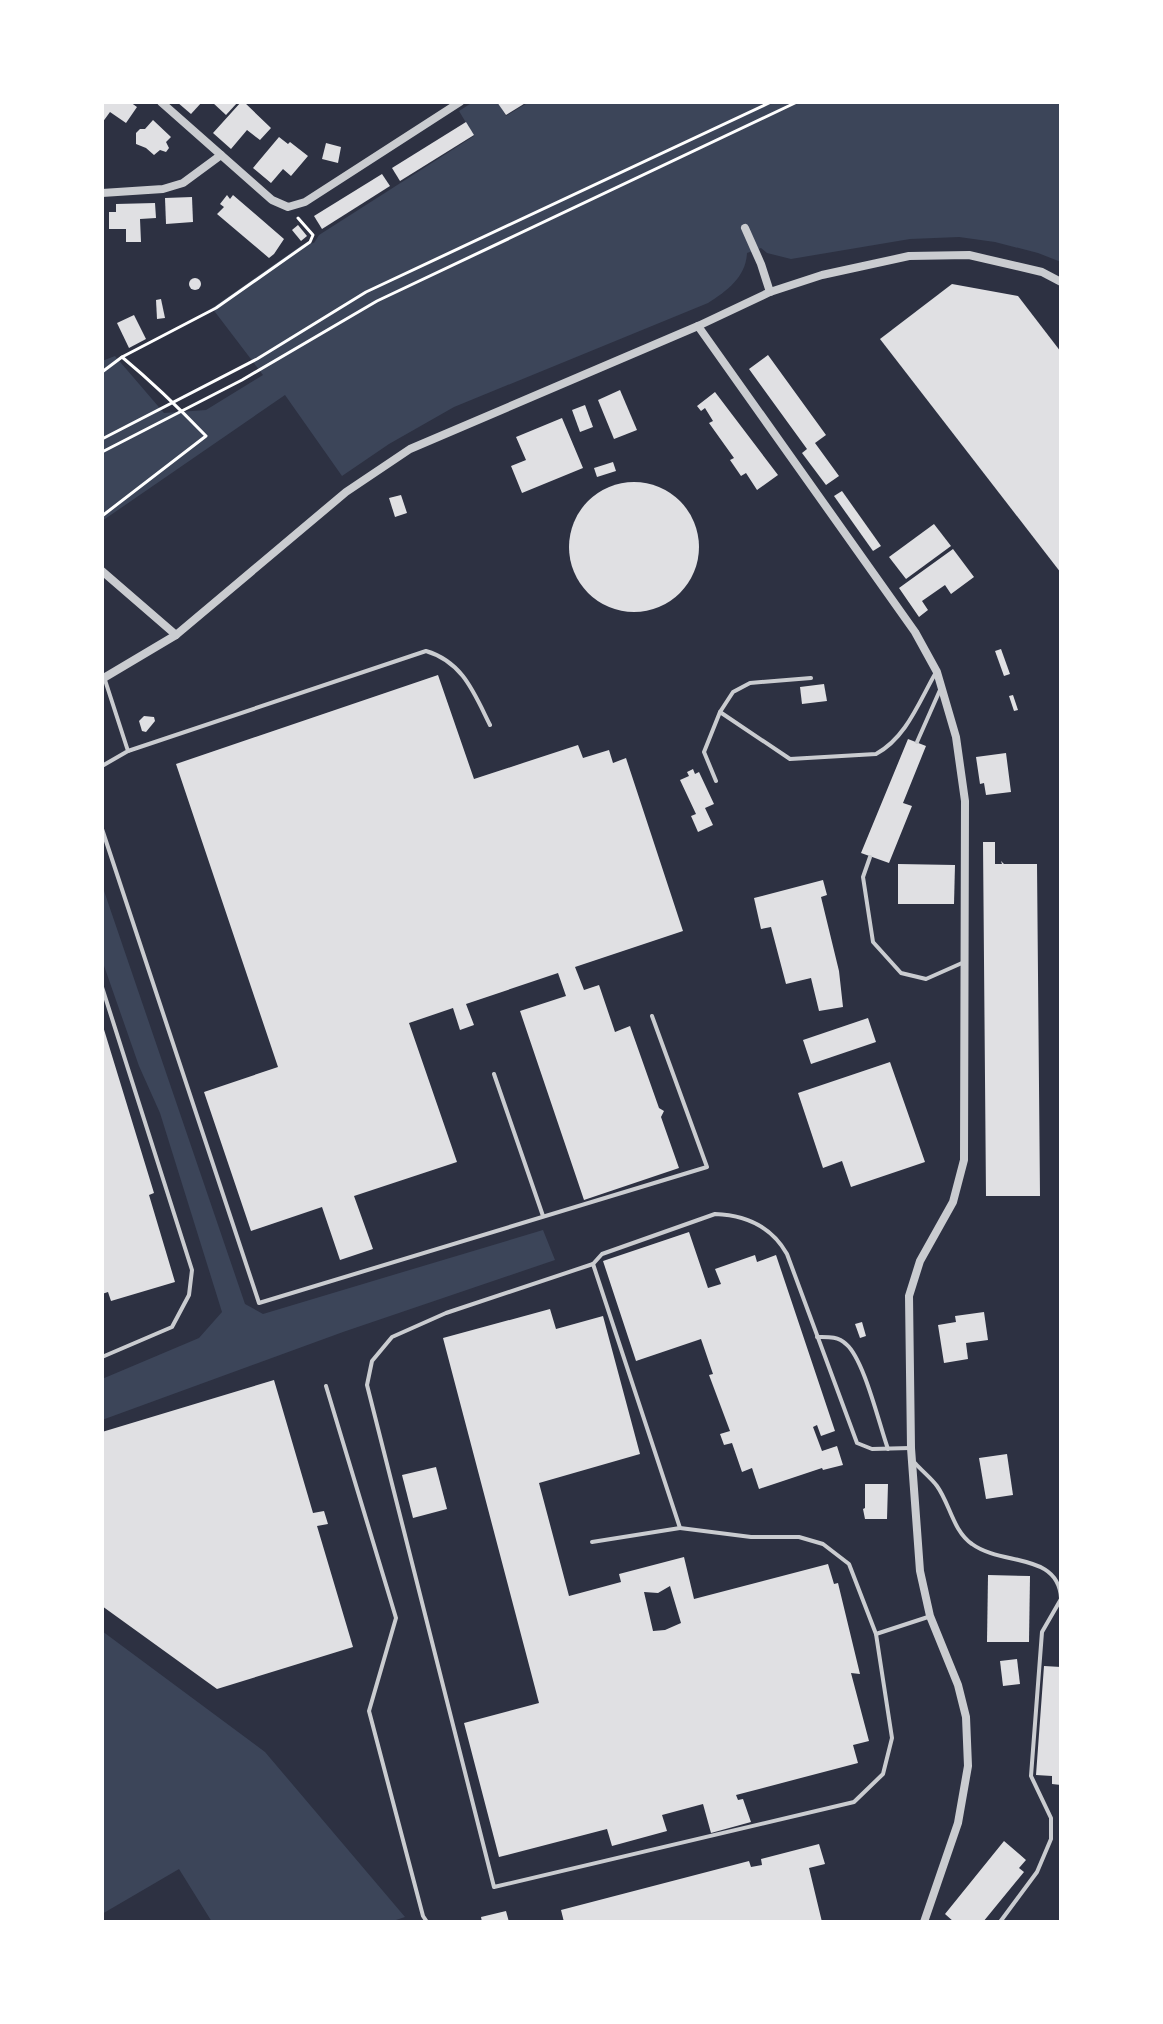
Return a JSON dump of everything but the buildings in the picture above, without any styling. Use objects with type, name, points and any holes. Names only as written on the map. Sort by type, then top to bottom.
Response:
[{"type":"street","points":[[161,102],[272,200],[288,207],[305,202],[460,102]]},
{"type":"street","points":[[102,193],[163,189],[183,183],[221,155]]},
{"type":"street","points":[[745,228],[770,292]]},
{"type":"street","points":[[103,678],[176,635],[346,492],[410,449],[770,292],[822,275],[909,256],[969,255],[1042,272],[1061,282]]},
{"type":"street","points":[[698,326],[915,632],[937,672],[956,737],[965,801],[964,1160],[953,1202],[920,1261],[909,1296],[911,1448],[920,1571],[930,1616],[958,1685],[966,1717],[968,1766],[958,1823],[924,1922]]},
{"type":"street","points":[[102,571],[176,635]]},
{"type":"lane","points":[[102,766],[128,751],[426,651],[443,656],[469,681],[490,725]]},
{"type":"lane","points":[[720,712],[790,759],[876,754],[888,748],[906,727],[937,672]]},
{"type":"lane","points":[[103,678],[128,751]]},
{"type":"lane","points":[[716,781],[704,752],[720,712],[733,692],[750,683],[811,678]]},
{"type":"lane","points":[[917,742],[941,687]]},
{"type":"lane","points":[[102,829],[259,1303],[707,1167],[652,1016]]},
{"type":"lane","points":[[870,857],[863,877],[873,942],[901,973],[926,979],[965,963]]},
{"type":"lane","points":[[102,987],[192,1270],[189,1295],[172,1327],[102,1357]]},
{"type":"lane","points":[[494,1074],[543,1216]]},
{"type":"lane","points":[[592,1542],[680,1528],[751,1537],[799,1537],[823,1544],[849,1564],[876,1634],[892,1738],[883,1774],[854,1802],[494,1887],[367,1385],[372,1361],[392,1337],[446,1313],[593,1264],[602,1254],[715,1214],[735,1215],[758,1223],[779,1239],[857,1443],[872,1449],[911,1448]]},
{"type":"lane","points":[[593,1264],[680,1528]]},
{"type":"lane","points":[[817,1337],[835,1337],[846,1343],[858,1358],[888,1449]]},
{"type":"lane","points":[[326,1386],[396,1618],[369,1711],[427,1922]]},
{"type":"lane","points":[[912,1460],[937,1487],[962,1535],[972,1544],[983,1551],[1049,1570],[1060,1583],[1061,1598],[1042,1632],[1031,1776],[1051,1818],[1051,1839],[1037,1872],[1000,1922]]},
{"type":"lane","points":[[876,1634],[930,1616]]},
{"type":"path","points":[[102,439],[257,359],[366,292],[771,102]]},
{"type":"path","points":[[102,452],[242,380],[377,301],[797,102]]},
{"type":"path","points":[[102,372],[122,357],[216,308],[310,242],[313,235],[288,207]]},
{"type":"path","points":[[102,516],[206,436],[122,357]]},
{"type":"shaded area","points":[[473,102],[498,102],[506,116],[529,102],[1061,102],[1061,262],[995,242],[959,237],[910,239],[791,259],[767,253],[761,248],[747,253],[739,276],[708,303],[454,407],[389,444],[342,476],[285,395],[102,521],[102,361],[115,356],[164,413],[206,410],[263,375],[212,308],[302,245],[314,243],[319,235],[474,136],[459,111]]},
{"type":"shaded area","points":[[102,885],[245,1304],[263,1314],[543,1230],[555,1260],[343,1332],[102,1420],[102,1379],[199,1338],[222,1312],[160,1113],[139,1066],[102,960]]},
{"type":"shaded area","points":[[102,1631],[265,1752],[405,1917],[390,1922],[212,1922],[179,1869],[102,1914]]}]
